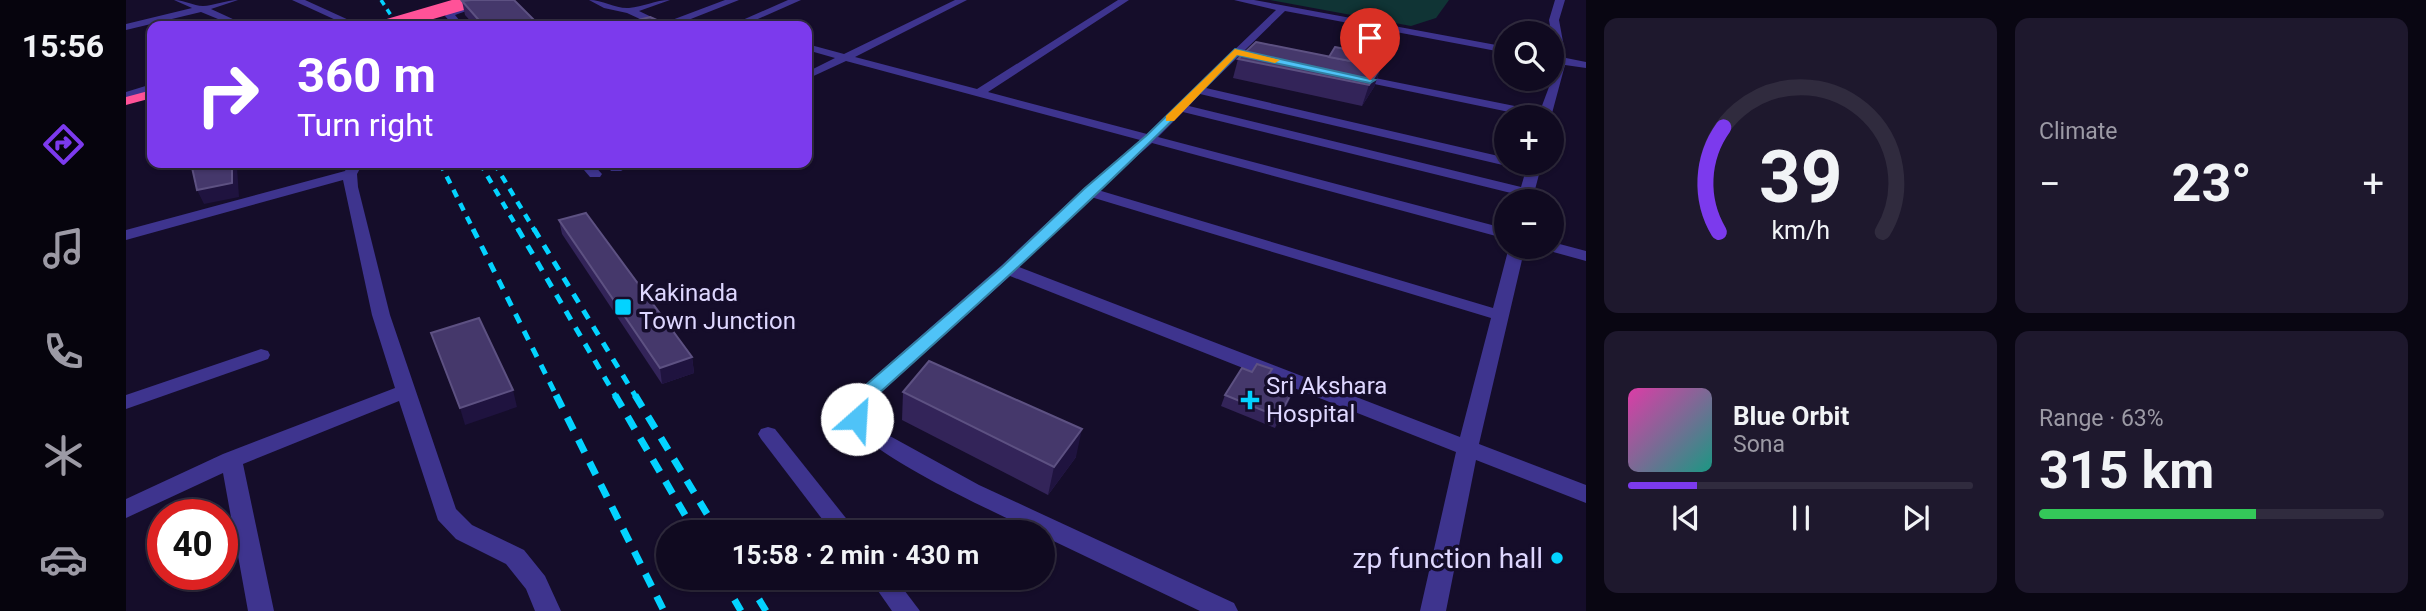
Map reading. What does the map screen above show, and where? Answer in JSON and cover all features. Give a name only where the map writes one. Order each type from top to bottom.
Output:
[{"type":"highway","points":[[403,21],[475,0]]},
{"type":"highway","points":[[126,101],[147,95]]},
{"type":"street","points":[[179,0],[231,21]]},
{"type":"street","points":[[129,24],[233,0]]},
{"type":"street","points":[[297,0],[345,21]]},
{"type":"street","points":[[454,21],[450,16],[451,13],[492,0]]},
{"type":"street","points":[[594,0],[653,21]]},
{"type":"street","points":[[630,11],[665,0]]},
{"type":"street","points":[[711,0],[729,2]]},
{"type":"street","points":[[746,21],[796,0]]},
{"type":"street","points":[[812,74],[962,0]]},
{"type":"street","points":[[978,93],[1124,0]]},
{"type":"street","points":[[1239,0],[1494,48]]},
{"type":"street","points":[[1554,21],[1560,0]]},
{"type":"street","points":[[678,21],[729,2]]},
{"type":"street","points":[[1225,611],[971,491],[872,435],[857,419],[858,402],[1008,269],[1088,192],[1242,53],[1283,8]]},
{"type":"street","points":[[129,24],[147,30]]},
{"type":"street","points":[[812,48],[1494,230]]},
{"type":"street","points":[[1564,61],[1586,65]]},
{"type":"street","points":[[1343,74],[1494,106]]},
{"type":"street","points":[[126,96],[147,90]]},
{"type":"street","points":[[1200,90],[1494,159]]},
{"type":"street","points":[[126,108],[147,102]]},
{"type":"street","points":[[1182,108],[1495,189]]},
{"type":"street","points":[[126,235],[321,180],[353,168],[351,187],[381,315],[446,514],[464,532],[515,557],[536,583],[548,611]]},
{"type":"street","points":[[590,168],[595,174]]},
{"type":"street","points":[[1088,192],[1499,315]]},
{"type":"street","points":[[1564,250],[1586,256]]},
{"type":"street","points":[[1433,611],[1467,450],[1514,259]]},
{"type":"street","points":[[1008,269],[1467,450],[1586,494]]},
{"type":"street","points":[[126,402],[261,355]]},
{"type":"street","points":[[126,509],[231,460],[406,391]]},
{"type":"street","points":[[768,434],[836,520]]},
{"type":"street","points":[[231,460],[261,611]]},
{"type":"street","points":[[890,590],[907,611]]},
{"type":"green space","points":[[1270,0],[1449,0],[1436,18],[1411,26]]},
{"type":"building","points":[[514,0],[535,21],[480,21],[462,1]]},
{"type":"building","points":[[650,17],[659,21],[634,21]]},
{"type":"building","points":[[1256,42],[1381,67],[1369,85],[1238,59]]},
{"type":"building","points":[[1335,47],[1376,55],[1371,65],[1329,57]]},
{"type":"building","points":[[192,168],[232,168],[232,183],[197,190]]},
{"type":"building","points":[[586,213],[692,357],[660,368],[559,220]]},
{"type":"building","points":[[479,318],[513,390],[460,408],[431,333]]},
{"type":"building","points":[[929,361],[1082,429],[1054,467],[903,392]]},
{"type":"building","points":[[1257,364],[1272,369],[1267,377],[1294,388],[1279,417],[1225,395],[1242,368],[1252,372]]},
{"type":"railway","points":[[381,0],[395,21]]},
{"type":"railway","points":[[442,168],[664,611]]},
{"type":"railway","points":[[483,168],[519,231]]},
{"type":"railway","points":[[497,168],[535,231]]},
{"type":"railway","points":[[518,229],[616,397]]},
{"type":"railway","points":[[534,229],[636,397]]},
{"type":"railway","points":[[615,395],[688,520]]},
{"type":"railway","points":[[635,395],[711,520]]},
{"type":"railway","points":[[729,590],[741,611]]},
{"type":"railway","points":[[753,590],[766,611]]},
{"type":"slow traffic","points":[[1170,119],[1235,52],[1275,60]]},
{"type":"place","name":"Kakinada Town Junction","points":[[623,307]]},
{"type":"place","name":"Sri Akshara Hospital","points":[[1250,400]]},
{"type":"place","name":"zp function hall","points":[[1557,558]]},
{"type":"route","points":[[857,419],[858,402],[1151,137],[1235,52],[1370,80]]}]
